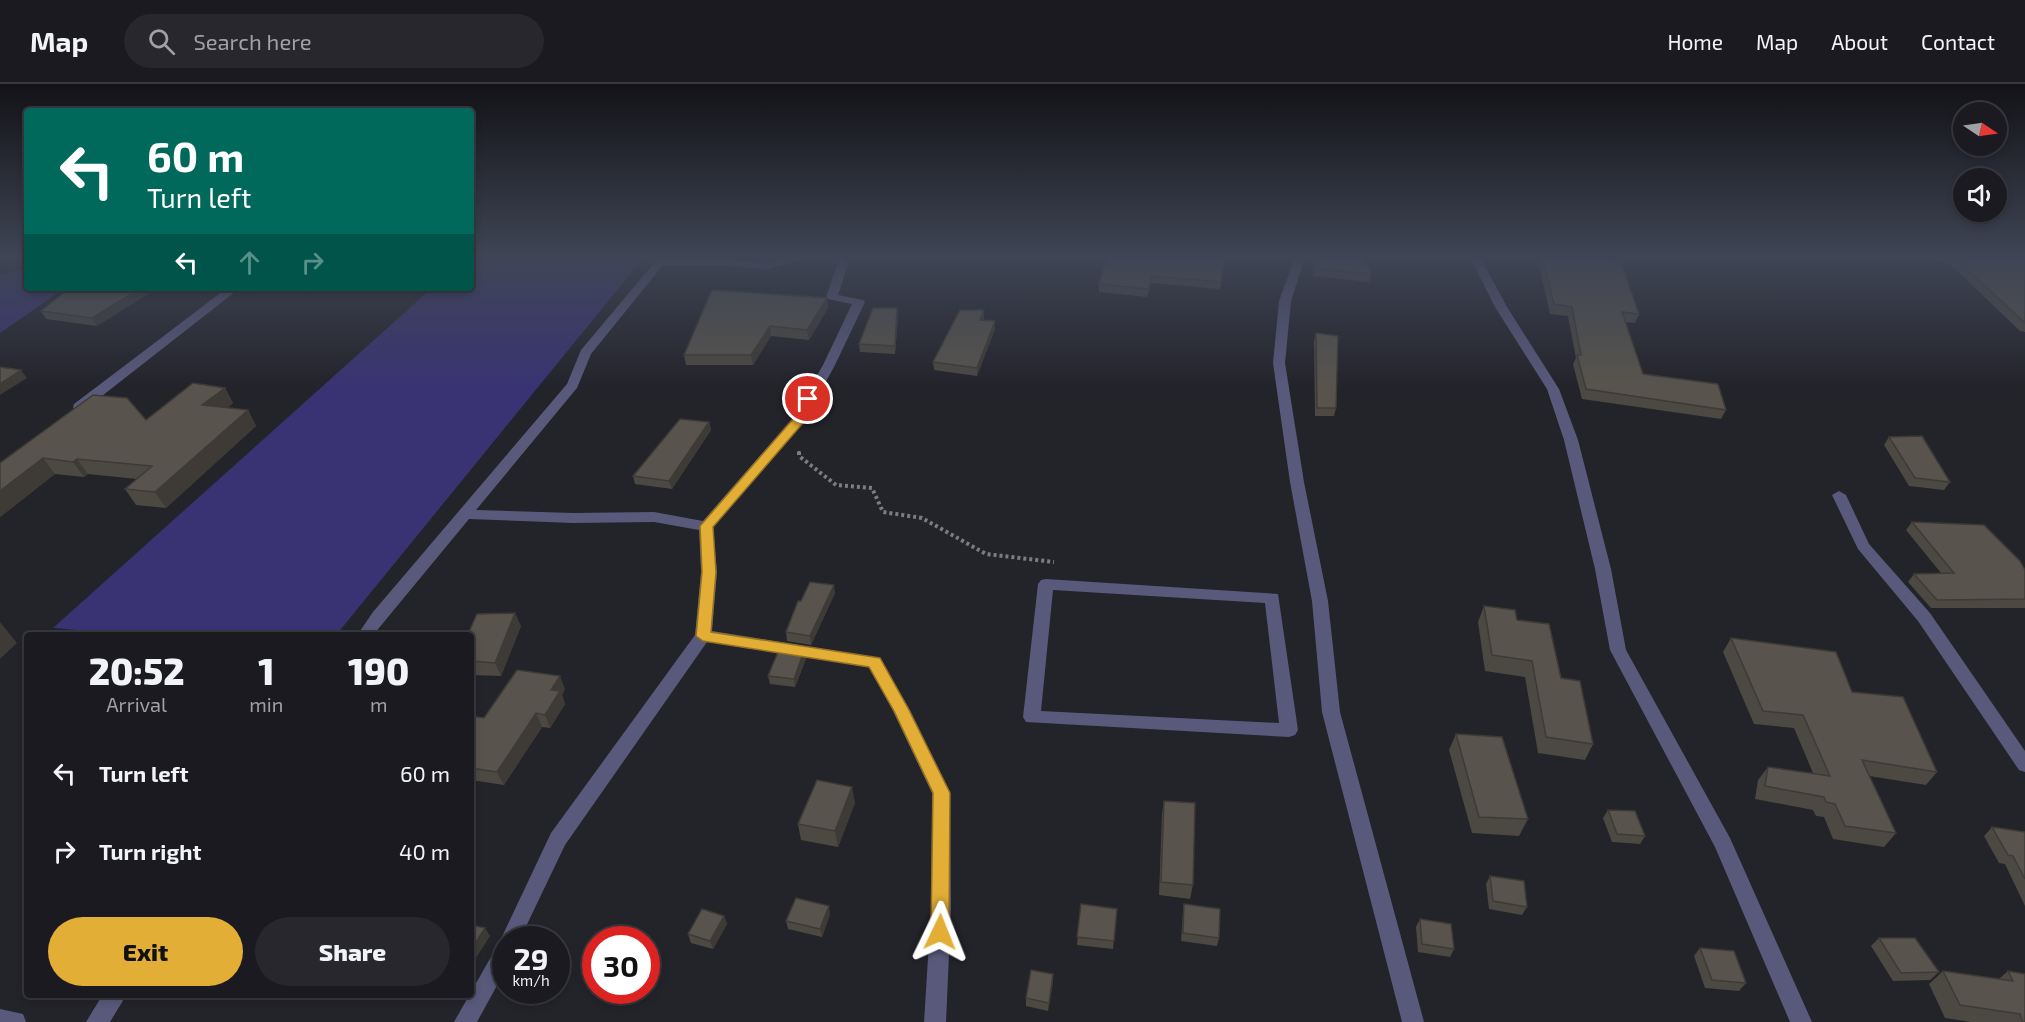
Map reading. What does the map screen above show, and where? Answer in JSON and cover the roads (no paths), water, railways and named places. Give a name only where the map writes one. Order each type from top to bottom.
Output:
[{"type":"street","points":[[66,418],[217,301]]},
{"type":"street","points":[[367,632],[573,385],[585,353],[628,301]]},
{"type":"street","points":[[516,926],[558,839],[703,636],[709,572],[706,526],[798,420],[808,399],[830,365],[859,302],[852,301]]},
{"type":"street","points":[[1284,301],[1279,363],[1320,601],[1331,712],[1413,1022]]},
{"type":"street","points":[[1499,301],[1553,389],[1571,440],[1603,569],[1618,650],[1723,844],[1801,1022]]},
{"type":"street","points":[[1839,495],[1863,546],[1924,617],[2025,765]]},
{"type":"street","points":[[467,514],[573,518],[654,517],[706,526]]},
{"type":"street","points":[[1046,584],[1272,598],[1289,730],[1032,717],[1046,584]]},
{"type":"street","points":[[703,636],[874,662],[901,710],[941,793],[941,910],[935,1022]]},
{"type":"street","points":[[465,1022],[492,973]]},
{"type":"street","points":[[97,1022],[113,998]]},
{"type":"street","points":[[0,1020],[15,1022]]}]
